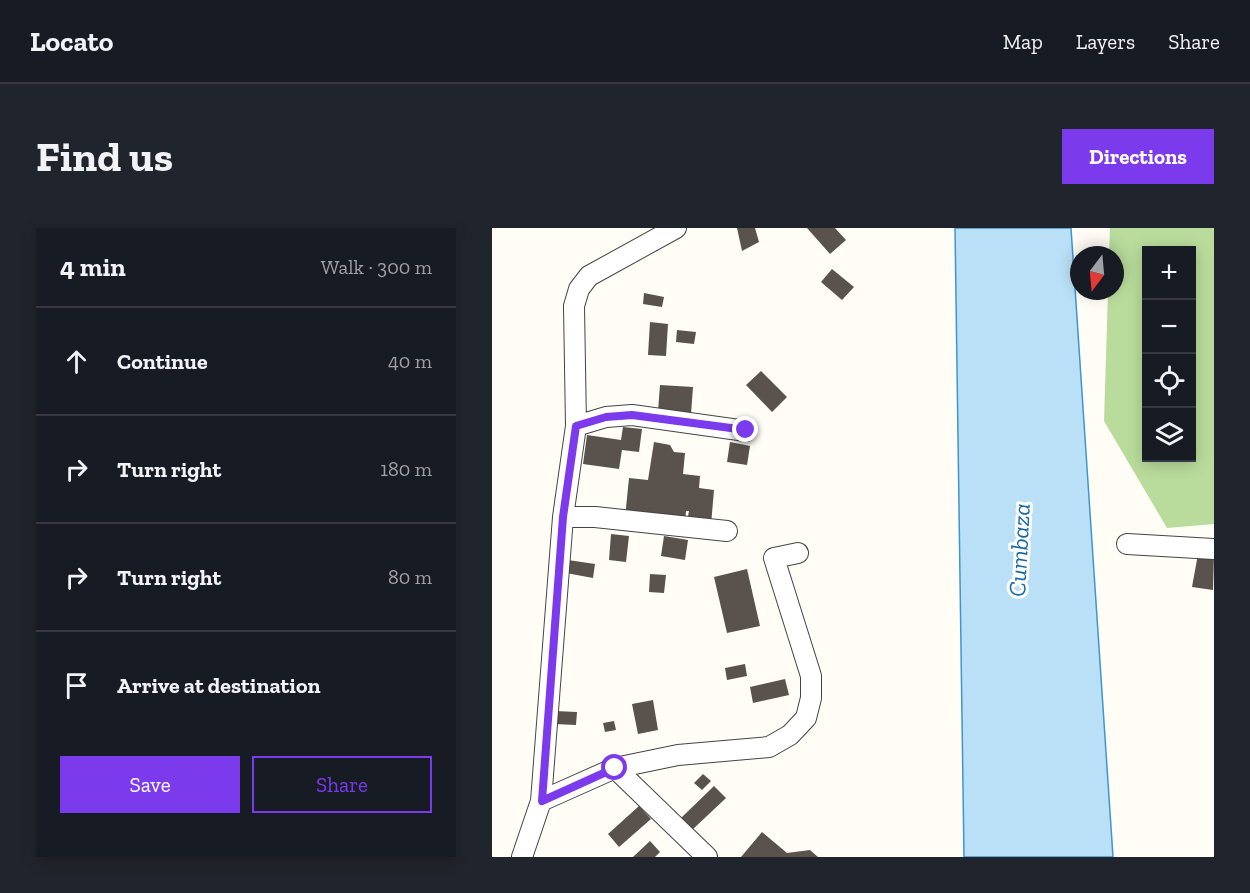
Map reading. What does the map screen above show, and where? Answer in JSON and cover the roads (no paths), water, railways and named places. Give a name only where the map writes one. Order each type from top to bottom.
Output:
[{"type":"street","points":[[522,857],[542,801],[563,517],[576,426],[574,306],[579,290],[590,276],[676,228]]},
{"type":"street","points":[[576,426],[606,417],[632,415],[746,430]]},
{"type":"street","points":[[563,517],[595,517],[727,531]]},
{"type":"street","points":[[1127,544],[1214,549]]},
{"type":"street","points":[[542,801],[615,768],[678,755],[769,747],[790,735],[806,718],[811,698],[811,676],[774,558],[798,553]]},
{"type":"street","points":[[615,768],[707,857]]},
{"type":"water","name":"Cumbaza","points":[[955,228],[1071,228],[1070,300],[1076,300],[1113,857],[964,857]]}]
